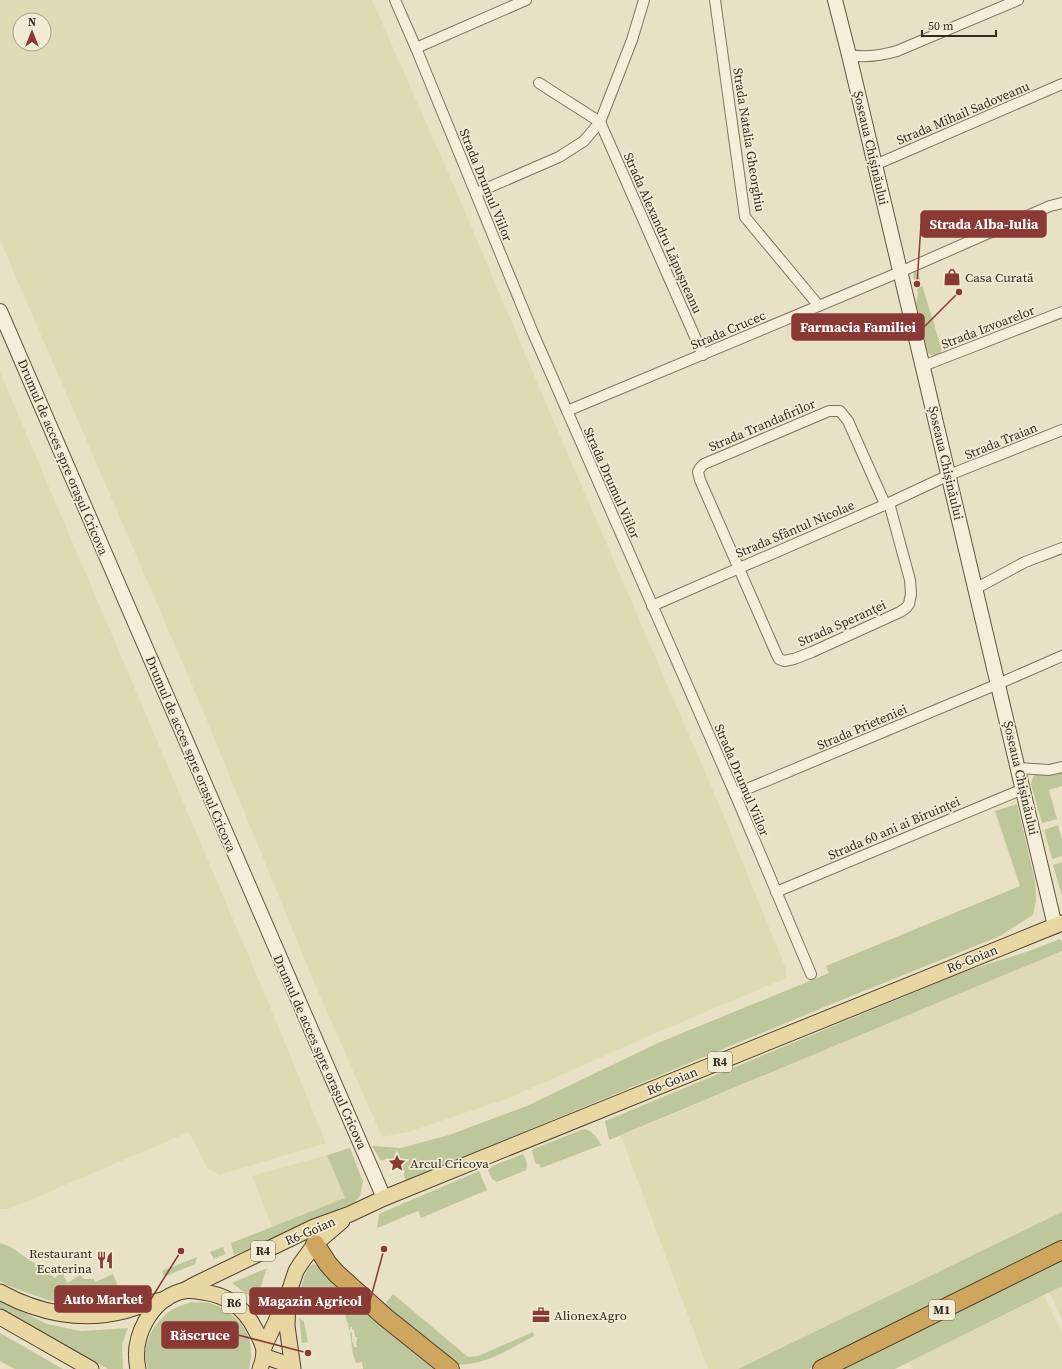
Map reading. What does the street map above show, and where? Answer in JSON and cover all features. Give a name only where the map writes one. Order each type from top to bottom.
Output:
[{"type":"highway","points":[[315,1244],[328,1264],[337,1274],[385,1317],[450,1369]]},
{"type":"highway","name":"M1","points":[[822,1369],[1062,1250]]},
{"type":"main road","name":"R6-Goian","points":[[183,1291],[314,1227],[350,1214],[384,1198],[1059,924]]},
{"type":"main road","name":"R6-Goian","points":[[266,1359],[296,1271],[315,1244],[350,1214]]},
{"type":"main road","name":"R6","points":[[138,1369],[137,1355],[139,1335],[148,1317],[167,1299],[183,1291],[216,1294],[237,1304],[251,1320],[266,1359]]},
{"type":"main road","name":"R6","points":[[0,1292],[16,1300],[43,1310],[76,1316],[123,1311],[167,1299]]},
{"type":"main road","points":[[288,1295],[287,1326],[292,1369]]},
{"type":"main road","points":[[0,1317],[91,1369]]},
{"type":"main road","points":[[266,1359],[281,1362],[292,1369]]},
{"type":"street","name":"Strada Drumul Viilor","points":[[395,0],[533,333],[735,794],[811,974]]},
{"type":"street","points":[[416,48],[526,0]]},
{"type":"street","points":[[476,193],[559,157],[584,140],[600,122],[632,40],[644,0]]},
{"type":"street","name":"Strada Natalia Gheorghiu","points":[[715,0],[745,217],[819,306]]},
{"type":"street","name":"Șoseaua Chișinăului","points":[[835,0],[1023,789],[1059,924]]},
{"type":"street","points":[[849,55],[862,57],[897,52],[1018,0]]},
{"type":"street","points":[[539,83],[600,122]]},
{"type":"street","name":"Strada Mihail Sadoveanu","points":[[875,165],[1062,84]]},
{"type":"street","name":"Strada Alexandru Lăpușneanu","points":[[600,122],[703,354]]},
{"type":"street","name":"Strada Crucec","points":[[567,411],[900,272],[1050,206],[1062,203]]},
{"type":"street","name":"Drumul de acces spre orașul Cricova","points":[[0,310],[384,1198]]},
{"type":"street","name":"Strada Izvoarelor","points":[[923,366],[1062,312]]},
{"type":"street","name":"Strada Trandafirilor","points":[[739,567],[703,487],[698,472],[704,464],[729,453],[829,411],[840,410],[848,420],[887,504]]},
{"type":"street","name":"Strada Traian","points":[[949,475],[1062,430]]},
{"type":"street","name":"Strada Sfântul Nicolae","points":[[652,606],[887,504],[949,475]]},
{"type":"street","name":"Strada Speranţei","points":[[739,567],[779,659],[784,661],[794,659],[812,652],[900,612],[909,604],[912,594],[910,580],[887,504]]},
{"type":"street","points":[[975,588],[1025,562],[1062,548]]},
{"type":"street","name":"Strada Prieteniei","points":[[735,794],[1062,656]]},
{"type":"street","points":[[1018,768],[1049,770],[1062,768]]},
{"type":"street","name":"Strada 60 ani ai Biruinței","points":[[776,892],[1023,789]]},
{"type":"shaded area","points":[[0,0],[372,0],[458,195],[720,807],[786,969],[786,978],[658,1032],[509,1098],[408,1132],[382,1137],[314,982],[196,694],[0,240]]},
{"type":"shaded area","points":[[0,372],[264,992],[326,1143],[219,1175],[208,1169],[189,1132],[9,1209],[0,1209]]},
{"type":"shaded area","points":[[1062,951],[1062,1212],[738,1369],[708,1369],[621,1136]]},
{"type":"shaded area","points":[[327,1155],[345,1198],[272,1227],[252,1176]]},
{"type":"shaded area","points":[[1062,1286],[1062,1319],[1049,1292]]},
{"type":"shaded area","points":[[1044,1295],[1062,1333],[1062,1369],[913,1369],[909,1362]]},
{"type":"green space","points":[[917,269],[941,347],[941,355],[935,357],[928,353],[916,303],[918,293],[913,277]]},
{"type":"green space","points":[[1062,771],[1062,786],[1049,790],[1057,819],[1042,823],[1031,784],[1032,780],[1034,775]]},
{"type":"green space","points":[[1017,804],[1035,881],[1036,901],[1033,915],[1000,936],[817,1010],[406,1181],[401,1167],[392,1167],[388,1158],[381,1161],[372,1146],[401,1148],[449,1135],[527,1106],[658,1043],[829,973],[826,966],[1020,886],[995,811]]},
{"type":"green space","points":[[1058,825],[1062,840],[1062,856],[1052,859],[1044,830]]},
{"type":"green space","points":[[1062,862],[1062,896],[1053,865]]},
{"type":"green space","points":[[1060,939],[1062,941],[1062,951],[609,1140],[605,1121],[966,971],[1029,951]]},
{"type":"green space","points":[[584,1129],[590,1131],[601,1145],[541,1168],[539,1164],[536,1164],[532,1152],[533,1149]]},
{"type":"green space","points":[[350,1148],[363,1182],[360,1196],[354,1203],[234,1255],[231,1243],[345,1198],[327,1155]]},
{"type":"green space","points":[[523,1154],[527,1166],[526,1170],[497,1182],[492,1179],[487,1168]]},
{"type":"green space","points":[[479,1171],[487,1190],[421,1218],[418,1211],[377,1228],[379,1214]]},
{"type":"green space","points":[[1062,1212],[1062,1245],[809,1369],[738,1369]]},
{"type":"green space","points":[[0,1243],[11,1247],[55,1278],[62,1271],[67,1283],[80,1275],[84,1279],[94,1279],[95,1282],[113,1274],[121,1293],[120,1302],[79,1304],[47,1300],[7,1285],[0,1281]]},
{"type":"green space","points":[[223,1247],[225,1254],[214,1259],[210,1252]]},
{"type":"green space","points":[[1062,1255],[1062,1286],[895,1369],[832,1369]]},
{"type":"green space","points":[[197,1257],[195,1264],[164,1277],[162,1271]]},
{"type":"green space","points":[[313,1264],[320,1267],[441,1369],[363,1369],[362,1362],[356,1363],[353,1354],[350,1333],[352,1332],[352,1342],[354,1347],[357,1347],[357,1337],[355,1337],[352,1327],[350,1327],[349,1330],[345,1315],[329,1307],[327,1299],[307,1295],[305,1301],[300,1298],[305,1274]]},
{"type":"green space","points":[[267,1268],[256,1301],[232,1283]]},
{"type":"green space","points":[[393,1294],[468,1357],[478,1356],[533,1332],[534,1336],[486,1360],[476,1363],[455,1364],[382,1308]]},
{"type":"green space","points":[[0,1301],[47,1324],[81,1331],[128,1328],[122,1344],[123,1369],[108,1369],[0,1309]]},
{"type":"green space","points":[[191,1302],[210,1303],[218,1306],[226,1310],[239,1322],[248,1336],[250,1344],[251,1355],[249,1369],[148,1369],[145,1352],[154,1327],[173,1309]]},
{"type":"green space","points":[[299,1317],[304,1322],[308,1342],[302,1343]]},
{"type":"green space","points":[[0,1333],[63,1369],[15,1369],[0,1361]]},
{"type":"place","name":"Casa Curată","points":[[952,277]]},
{"type":"place","name":"Strada Alba-Iulia","points":[[917,284]]},
{"type":"place","name":"Farmacia Familiei","points":[[959,292]]},
{"type":"place","name":"Arcul Cricova","points":[[397,1163]]},
{"type":"place","name":"Magazin Agricol","points":[[384,1249]]},
{"type":"place","name":"Auto Market","points":[[181,1251]]},
{"type":"place","name":"Restaurant Ecaterina","points":[[105,1260]]},
{"type":"place","name":"AlionexAgro","points":[[541,1315]]},
{"type":"place","name":"Răscruce","points":[[308,1353]]}]
